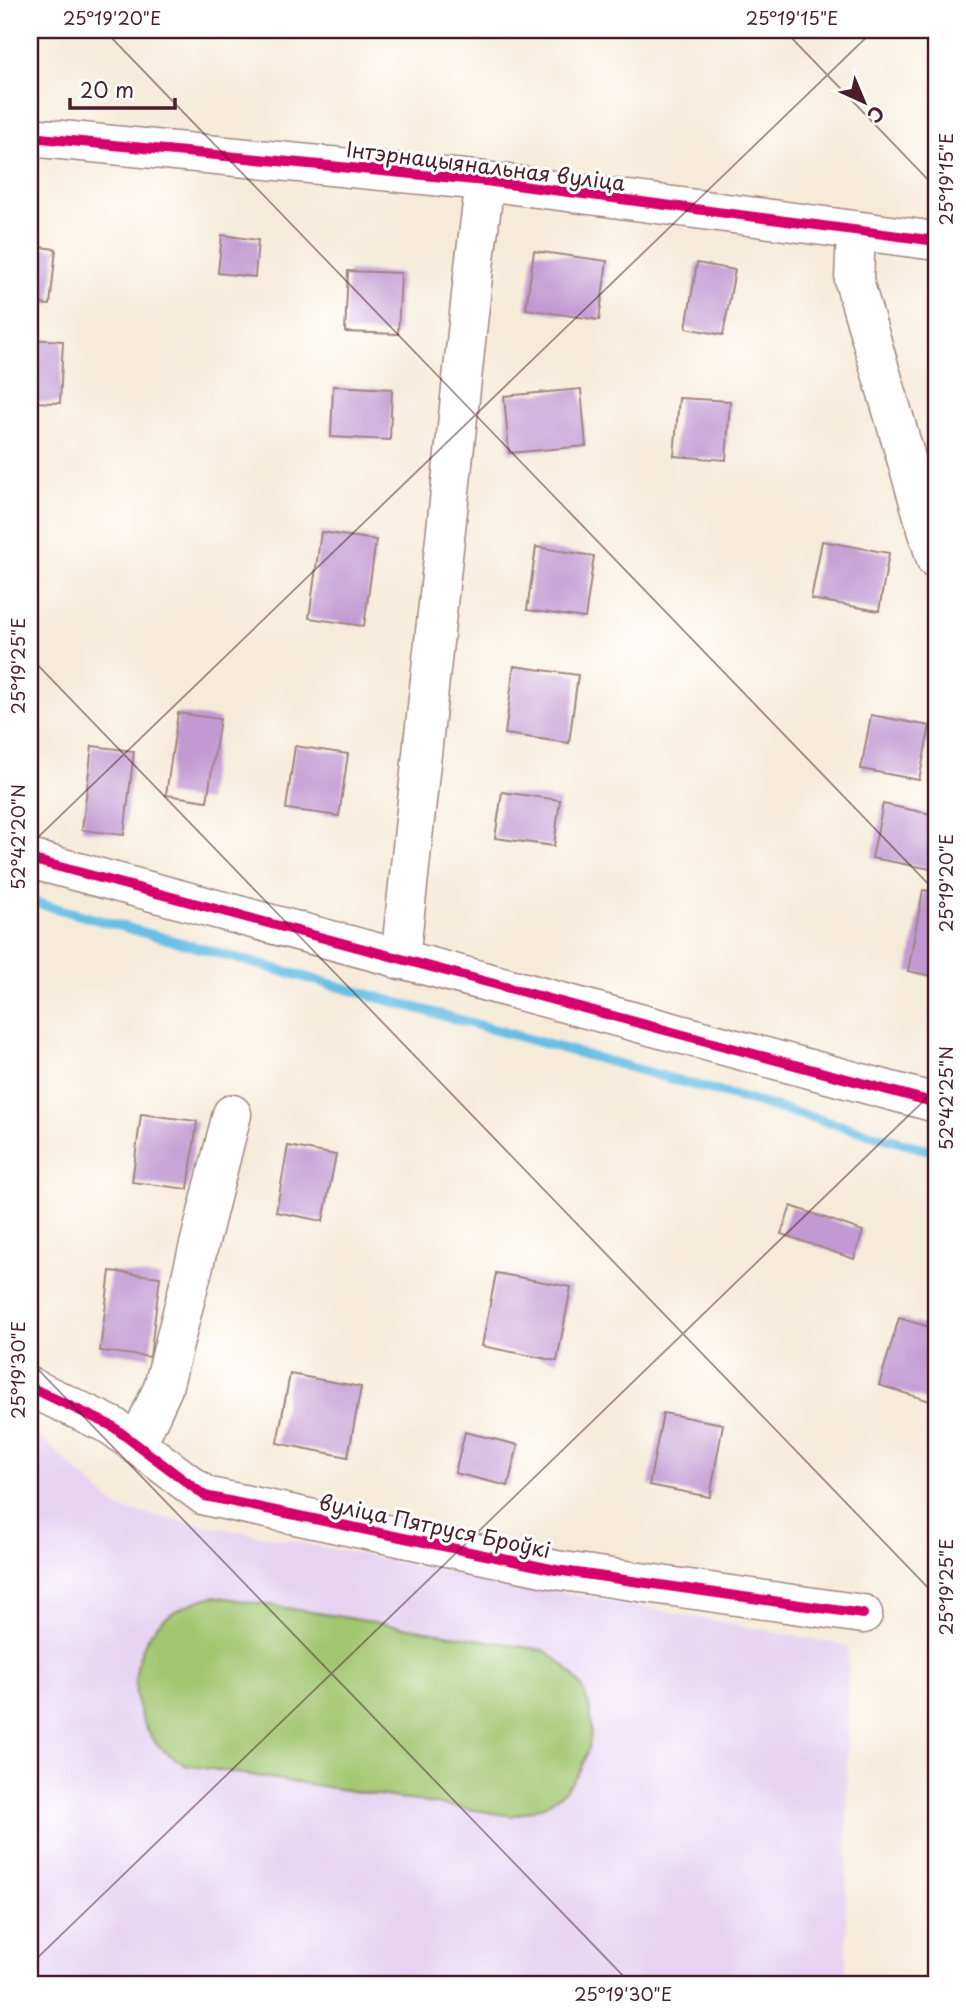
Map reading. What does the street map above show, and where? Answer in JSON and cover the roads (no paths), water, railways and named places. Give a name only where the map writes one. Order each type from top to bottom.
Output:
[{"type":"street","name":"Інтэрнацыянальная вуліца","points":[[30,137],[485,181],[936,241]]},
{"type":"street","points":[[400,960],[485,181]]},
{"type":"street","points":[[856,232],[854,281],[859,302],[936,561]]},
{"type":"street","points":[[30,859],[936,1103]]},
{"type":"street","points":[[137,1444],[163,1388],[232,1114]]},
{"type":"street","name":"вуліца Пятруся Броўкі","points":[[30,1387],[112,1426],[205,1496],[556,1570],[863,1614]]},
{"type":"waterway","points":[[30,901],[936,1152]]}]
